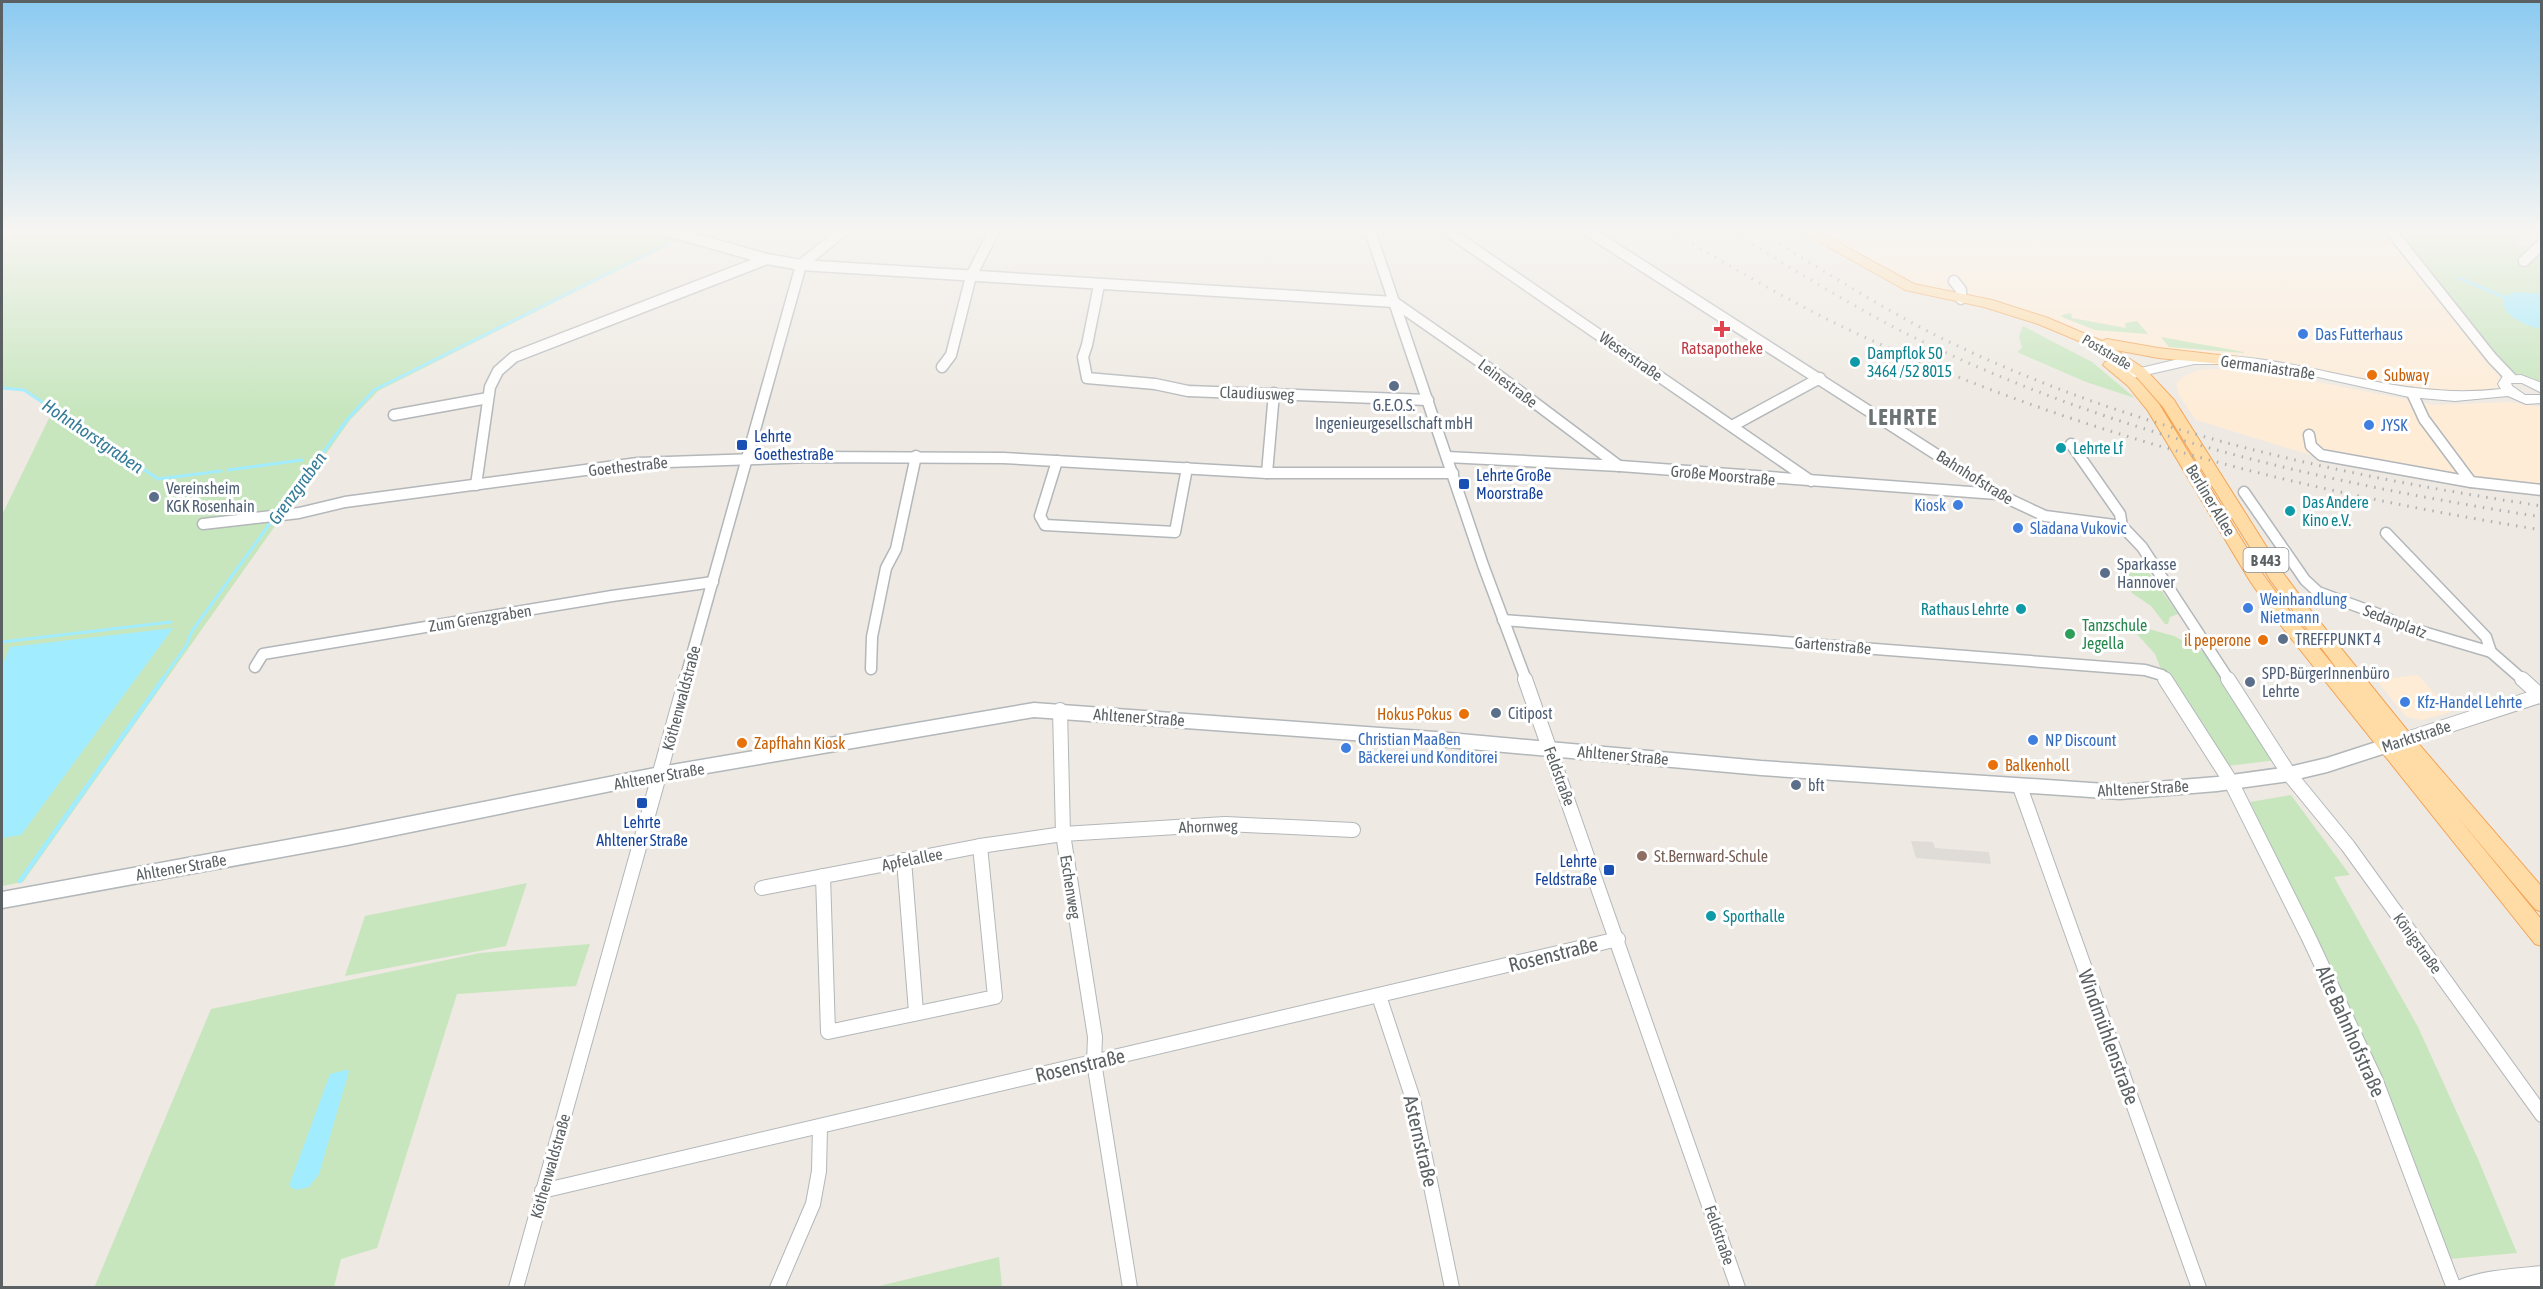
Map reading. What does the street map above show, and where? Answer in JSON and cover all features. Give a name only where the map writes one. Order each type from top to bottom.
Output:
[{"type":"main road","name":"Poststraße","points":[[1928,291],[1995,305],[2077,334],[2132,374]]},
{"type":"main road","name":"Berliner Allee","points":[[1961,299],[2024,321],[2132,374],[2256,578],[2286,620],[2541,903]]},
{"type":"main road","points":[[2077,334],[2142,351],[2232,360]]},
{"type":"main road","name":"Ahltener Straße","points":[[2,900],[347,837],[660,774],[1017,712],[1060,710],[1750,767],[2120,792],[2231,782],[2289,774]]},
{"type":"main road","name":"Berliner Allee","points":[[2395,743],[2541,937]]},
{"type":"main road","name":"Marktstraße","points":[[2289,774],[2327,765],[2395,743]]},
{"type":"street","points":[[476,485],[490,387],[498,371],[514,357],[684,291]]},
{"type":"street","name":"Köthenwaldstraße","points":[[516,1287],[793,291]]},
{"type":"street","points":[[942,367],[951,355],[967,291]]},
{"type":"street","name":"Claudiusweg","points":[[1098,291],[1087,345],[1083,350],[1082,360],[1087,378],[1155,384],[1188,391],[1428,400]]},
{"type":"street","points":[[1206,291],[1394,302]]},
{"type":"street","name":"Feldstraße","points":[[1390,291],[1503,620],[1618,939],[1738,1287]]},
{"type":"street","name":"Weserstraße","points":[[1536,291],[1812,482]]},
{"type":"street","name":"Bahnhofstraße","points":[[1683,291],[1998,494],[2045,516],[2122,526]]},
{"type":"street","points":[[1961,291],[1961,299]]},
{"type":"street","points":[[2439,291],[2492,358],[2511,378],[2529,381],[2541,389]]},
{"type":"street","name":"Leinestraße","points":[[1394,302],[1483,364],[1620,466]]},
{"type":"street","name":"Germaniastraße","points":[[2132,374],[2181,362],[2232,360],[2266,364],[2412,393],[2453,397],[2510,392],[2526,400],[2541,399]]},
{"type":"street","points":[[1732,426],[1820,378]]},
{"type":"street","points":[[2510,392],[2504,384],[2507,379],[2511,378]]},
{"type":"street","points":[[1268,473],[1274,393]]},
{"type":"street","points":[[2412,393],[2424,419],[2471,482]]},
{"type":"street","points":[[394,415],[488,398]]},
{"type":"street","points":[[2309,435],[2311,446],[2321,455],[2471,482],[2541,490]]},
{"type":"street","points":[[2071,444],[2120,514],[2122,526],[2142,548],[2196,628],[2289,774]]},
{"type":"street","points":[[871,669],[872,637],[886,568],[896,549],[916,456]]},
{"type":"street","name":"Goethestraße","points":[[203,524],[279,515],[345,502],[638,463],[916,456],[1057,461],[1268,473],[1453,473]]},
{"type":"street","name":"Große Moorstraße","points":[[1448,457],[1620,466],[1998,494]]},
{"type":"street","points":[[1057,461],[1040,516],[1045,525],[1175,532],[1186,468]]},
{"type":"street","name":"Sedanplatz","points":[[2244,492],[2305,580],[2318,592],[2378,614],[2415,631],[2491,652],[2541,696]]},
{"type":"street","name":"Sedanplatz","points":[[2386,532],[2486,637],[2491,652]]},
{"type":"street","name":"Zum Grenzgraben","points":[[255,667],[262,654],[612,596],[713,582]]},
{"type":"street","name":"Gartenstraße","points":[[1503,620],[2145,670],[2162,675]]},
{"type":"street","name":"Alte Bahnhofstraße","points":[[2162,675],[2231,782],[2308,936],[2376,1081],[2454,1287]]},
{"type":"street","name":"Marktstraße","points":[[2395,743],[2541,696]]},
{"type":"street","name":"Eschenweg","points":[[1060,710],[1063,834],[1095,1037],[1094,1062],[1130,1287]]},
{"type":"street","name":"Königstraße","points":[[2289,774],[2348,846],[2541,1115]]},
{"type":"street","name":"Windmühlenstraße","points":[[2020,787],[2199,1287]]},
{"type":"street","name":"Ahornweg","points":[[1063,834],[1225,824],[1353,830]]},
{"type":"street","name":"Apfelallee","points":[[762,888],[980,846],[1063,834]]},
{"type":"street","points":[[823,876],[828,1032],[995,997],[980,846]]},
{"type":"street","points":[[904,861],[916,1012]]},
{"type":"street","name":"Rosenstraße","points":[[543,1191],[1618,939]]},
{"type":"street","name":"Asternstraße","points":[[1379,996],[1413,1099],[1452,1287]]},
{"type":"street","points":[[777,1287],[782,1270],[810,1215],[821,1160],[820,1126]]},
{"type":"street","points":[[2464,1287],[2541,1276]]},
{"type":"shaded area","points":[[1938,291],[2439,291],[2500,374],[2498,383],[2500,389],[2455,394],[2407,389],[2264,359],[2155,355]]},
{"type":"shaded area","points":[[2227,368],[2262,371],[2435,405],[2510,402],[2541,407],[2541,496],[2478,488],[2320,458],[2196,420],[2179,396],[2176,383],[2184,376],[2199,370]]},
{"type":"shaded area","points":[[2418,675],[2451,712],[2422,720],[2406,717],[2376,680]]},
{"type":"shaded area","points":[[1911,841],[1933,842],[1935,848],[1989,852],[1991,864],[1916,858]]},
{"type":"green space","points":[[2,291],[577,291],[378,391],[350,420],[23,882],[2,886],[2,515],[51,414],[30,392],[2,387]]},
{"type":"green space","points":[[2444,291],[2541,291],[2541,384],[2533,378],[2510,373]]},
{"type":"green space","points":[[2071,313],[2072,318],[2126,328],[2125,323],[2137,321],[2148,334],[2095,330],[2062,317],[2062,315]]},
{"type":"green space","points":[[2023,326],[2092,362],[2135,398],[2086,382],[2017,352],[2022,348],[2019,336]]},
{"type":"green space","points":[[2161,337],[2244,352],[2244,353],[2169,347]]},
{"type":"green space","points":[[2116,571],[2149,573],[2178,614],[2170,617],[2168,624],[2165,624],[2151,606],[2132,593]]},
{"type":"green space","points":[[2127,623],[2174,636],[2204,652],[2276,760],[2228,766],[2162,672],[2155,654]]},
{"type":"green space","points":[[2291,795],[2350,875],[2334,877],[2418,1027],[2478,1159],[2517,1253],[2449,1259],[2379,1075],[2250,802]]},
{"type":"green space","points":[[527,883],[506,946],[345,976],[365,916]]},
{"type":"green space","points":[[590,944],[576,986],[457,994],[377,1248],[341,1259],[334,1287],[94,1288],[211,1009],[480,953]]},
{"type":"green space","points":[[999,1257],[1002,1287],[875,1287]]},
{"type":"water","points":[[2515,292],[2541,294],[2541,329],[2515,319],[2505,309],[2504,297]]},
{"type":"water","points":[[173,628],[21,835],[2,838],[2,666],[10,647]]},
{"type":"water","points":[[349,1071],[319,1174],[309,1187],[296,1190],[289,1186],[330,1074]]},
{"type":"waterway","name":"Grenzgraben","points":[[279,512],[347,420],[374,390],[572,291]]},
{"type":"waterway","points":[[2490,291],[2504,297]]},
{"type":"waterway","name":"Hohnhorstgraben","points":[[2,388],[24,390],[158,479],[221,471]]},
{"type":"waterway","name":"Hohnhorstgraben","points":[[228,470],[302,460]]},
{"type":"waterway","name":"Grenzgraben","points":[[162,680],[186,646],[192,631],[274,518]]},
{"type":"waterway","points":[[2,642],[171,622]]},
{"type":"waterway","name":"Grenzgraben","points":[[20,881],[163,679]]},
{"type":"railway","points":[[1776,291],[1845,328],[1952,374],[2116,433],[2200,458],[2285,479],[2370,498],[2542,530]]},
{"type":"railway","points":[[1829,291],[1940,350],[2012,381],[2160,434],[2311,474],[2387,490],[2542,517]]},
{"type":"railway","points":[[1857,291],[1962,348],[2102,405],[2174,428],[2320,466],[2393,481],[2542,506]]},
{"type":"place","name":"Ratsapotheke","points":[[1722,329]]},
{"type":"place","name":"Das Futterhaus","points":[[2303,334]]},
{"type":"place","name":"Dampflok 50 3464 /52 8015","points":[[1855,362]]},
{"type":"place","name":"Subway","points":[[2372,375]]},
{"type":"place","name":"G.E.O.S. Ingenieurgesellschaft mbH","points":[[1394,386]]},
{"type":"place","name":"JYSK","points":[[2369,425]]},
{"type":"place","name":"Lehrte Goethestraße","points":[[742,445]]},
{"type":"place","name":"Lehrte Lf","points":[[2061,448]]},
{"type":"place","name":"Lehrte Große Moorstraße","points":[[1464,484]]},
{"type":"place","name":"Vereinsheim KGK Rosenhain","points":[[154,497]]},
{"type":"place","name":"Kiosk","points":[[1958,505]]},
{"type":"place","name":"Das Andere Kino e.V.","points":[[2290,511]]},
{"type":"place","name":"Sladana Vukovic","points":[[2018,528]]},
{"type":"place","name":"Sparkasse Hannover","points":[[2105,573]]},
{"type":"place","name":"Weinhandlung Nietmann","points":[[2248,608]]},
{"type":"place","name":"Rathaus Lehrte","points":[[2021,609]]},
{"type":"place","name":"Tanzschule Jegella","points":[[2070,634]]},
{"type":"place","name":"TREFFPUNKT 4","points":[[2283,639]]},
{"type":"place","name":"il peperone","points":[[2263,640]]},
{"type":"place","name":"SPD-BürgerInnenbüro Lehrte","points":[[2250,682]]},
{"type":"place","name":"Kfz-Handel Lehrte","points":[[2405,702]]},
{"type":"place","name":"Citipost","points":[[1496,713]]},
{"type":"place","name":"Hokus Pokus","points":[[1464,714]]},
{"type":"place","name":"NP Discount","points":[[2033,740]]},
{"type":"place","name":"Zapfhahn Kiosk","points":[[742,743]]},
{"type":"place","name":"Christian Maaßen Bäckerei und Konditorei","points":[[1346,748]]},
{"type":"place","name":"Balkenholl","points":[[1993,765]]},
{"type":"place","name":"bft","points":[[1796,785]]},
{"type":"place","name":"Lehrte Ahltener Straße","points":[[642,803]]},
{"type":"place","name":"St.Bernward-Schule","points":[[1642,856]]},
{"type":"place","name":"Lehrte Feldstraße","points":[[1609,870]]},
{"type":"place","name":"Sporthalle","points":[[1711,916]]},
{"type":"district","name":"LEHRTE","points":[[1903,417]]}]
